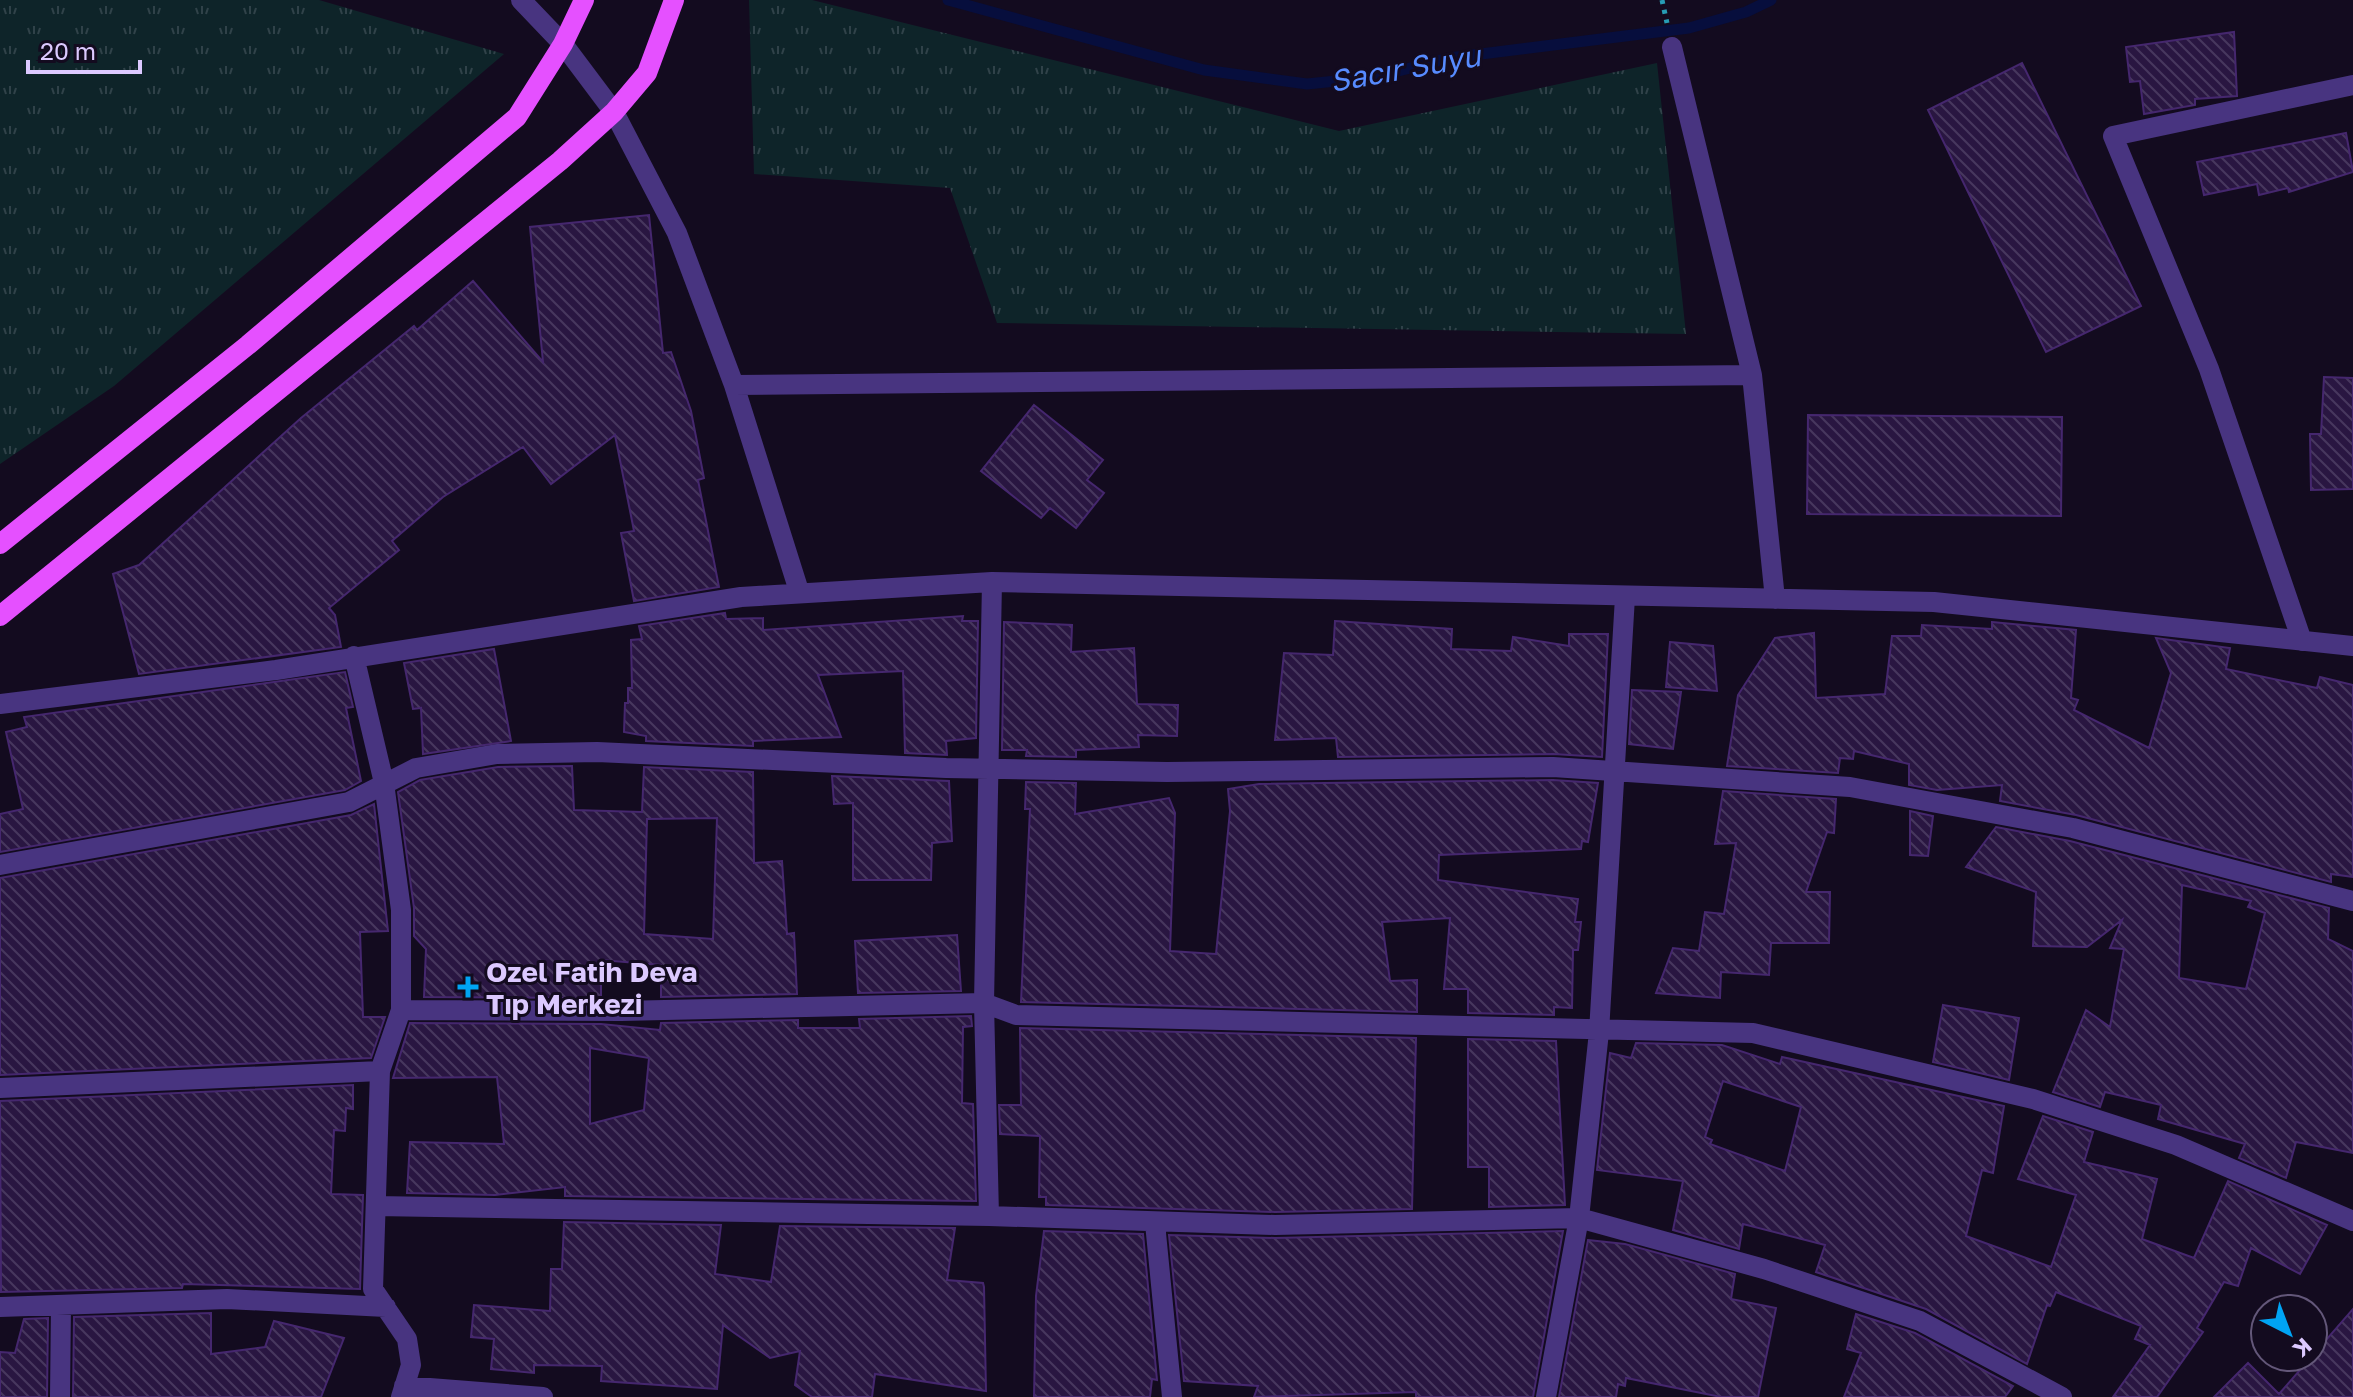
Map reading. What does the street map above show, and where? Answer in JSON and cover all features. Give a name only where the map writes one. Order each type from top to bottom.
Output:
[{"type":"main road","points":[[0,544],[248,345],[517,117],[563,44],[584,0]]},
{"type":"main road","points":[[0,616],[560,161],[614,112],[647,73],[674,0]]},
{"type":"main road","points":[[0,533],[57,499]]},
{"type":"street","points":[[521,0],[563,44],[614,112],[677,233],[734,385],[799,591]]},
{"type":"street","points":[[1672,47],[1752,375],[1775,599]]},
{"type":"street","points":[[2302,641],[2209,369],[2113,136],[2353,85]]},
{"type":"street","points":[[734,385],[1752,375]]},
{"type":"street","points":[[0,704],[276,670],[799,591],[992,582],[1934,602],[2353,646]]},
{"type":"street","points":[[989,1216],[984,1003],[992,582]]},
{"type":"street","points":[[1546,1397],[1579,1218],[1599,1032],[1625,597]]},
{"type":"street","points":[[354,656],[384,783],[401,910],[401,1010],[380,1071],[373,1289],[407,1339],[411,1365],[403,1392],[543,1397]]},
{"type":"street","points":[[0,865],[349,802],[416,768],[497,754],[597,752],[989,769],[1167,772],[1553,767],[1865,790],[2073,828],[2353,901]]},
{"type":"street","points":[[401,1010],[636,1011],[984,1003],[1016,1015],[1599,1032],[1753,1033],[2033,1099],[2176,1145],[2353,1221]]},
{"type":"street","points":[[0,1088],[380,1071]]},
{"type":"street","points":[[376,1206],[989,1216],[1275,1225],[1579,1218],[1764,1269],[1920,1321],[2062,1397]]},
{"type":"street","points":[[1155,1223],[1172,1397]]},
{"type":"street","points":[[0,1307],[227,1299],[386,1307]]},
{"type":"street","points":[[60,1397],[61,1305]]},
{"type":"green space","points":[[0,0],[319,0],[504,54],[114,386],[0,464]]},
{"type":"green space","points":[[749,0],[812,0],[1339,131],[1657,63],[1686,334],[997,323],[950,188],[754,174]]},
{"type":"building","points":[[2234,32],[2237,96],[2195,99],[2195,105],[2144,114],[2140,81],[2130,82],[2126,47]]},
{"type":"building","points":[[2022,63],[2141,306],[2046,352],[1928,110]]},
{"type":"building","points":[[2346,133],[2353,172],[2289,192],[2288,188],[2259,195],[2257,184],[2204,195],[2197,162]]},
{"type":"building","points":[[649,215],[663,353],[671,352],[691,411],[704,478],[698,480],[719,587],[634,601],[621,533],[634,531],[615,435],[551,484],[523,447],[443,497],[392,541],[399,550],[329,608],[335,615],[341,647],[139,674],[113,574],[139,565],[301,418],[414,326],[417,330],[473,281],[543,362],[530,227]]},
{"type":"building","points":[[2324,377],[2353,378],[2353,489],[2311,490],[2310,434],[2321,434]]},
{"type":"building","points":[[1034,405],[1103,460],[1087,480],[1104,493],[1076,528],[1050,508],[1041,518],[981,471]]},
{"type":"building","points":[[1808,415],[2062,417],[2061,516],[1807,514]]},
{"type":"building","points":[[725,613],[726,619],[763,618],[763,630],[963,616],[962,621],[978,621],[976,738],[946,741],[947,755],[905,753],[903,671],[818,675],[841,737],[753,741],[753,746],[646,741],[646,736],[624,732],[625,703],[628,703],[628,688],[632,688],[631,640],[642,639],[639,626]]},
{"type":"building","points":[[1335,621],[1452,629],[1451,649],[1511,651],[1513,637],[1569,646],[1569,634],[1608,634],[1602,757],[1553,754],[1338,757],[1336,738],[1275,740],[1284,653],[1333,655]]},
{"type":"building","points":[[1004,622],[1072,625],[1071,652],[1134,648],[1137,704],[1178,705],[1177,736],[1138,735],[1139,747],[1076,750],[1076,757],[1026,756],[1027,750],[1002,750]]},
{"type":"building","points":[[1992,622],[2076,630],[2071,698],[2078,700],[2074,710],[2149,748],[2171,673],[2156,638],[2230,648],[2226,669],[2317,688],[2320,677],[2353,685],[2353,877],[2331,874],[2331,882],[2076,815],[2000,801],[2002,785],[1937,790],[1909,785],[1909,764],[1854,751],[1853,759],[1840,758],[1838,773],[1727,766],[1738,695],[1775,638],[1814,633],[1816,698],[1885,694],[1892,636],[1921,636],[1922,625],[1992,629]]},
{"type":"building","points":[[1670,642],[1713,646],[1717,691],[1666,687]]},
{"type":"building","points":[[494,649],[511,741],[423,754],[421,708],[413,709],[404,663]]},
{"type":"building","points":[[345,672],[353,707],[346,708],[361,781],[345,790],[0,852],[0,814],[23,809],[6,732],[27,727],[24,717]]},
{"type":"building","points":[[1632,690],[1681,692],[1673,749],[1629,744]]},
{"type":"building","points":[[572,766],[574,810],[642,812],[644,767],[753,772],[754,863],[782,861],[787,934],[794,933],[797,994],[661,997],[661,965],[601,960],[601,998],[424,997],[426,949],[414,936],[414,908],[398,792],[420,780],[498,767]],"holes":[[[717,818],[713,939],[644,934],[647,819]]]},
{"type":"building","points":[[832,776],[949,781],[952,841],[932,843],[931,880],[853,880],[853,803],[834,804]]},
{"type":"building","points":[[1553,780],[1598,783],[1588,842],[1582,841],[1581,849],[1439,855],[1438,880],[1578,899],[1575,922],[1581,922],[1578,950],[1573,950],[1572,1008],[1554,1007],[1554,1015],[1468,1013],[1468,989],[1444,989],[1450,918],[1382,922],[1390,981],[1417,980],[1417,1012],[1021,1002],[1030,809],[1025,809],[1026,782],[1076,783],[1075,814],[1169,798],[1175,813],[1170,951],[1216,954],[1230,811],[1228,789],[1259,784]]},
{"type":"building","points":[[1723,791],[1836,799],[1834,833],[1827,832],[1806,892],[1830,892],[1829,943],[1771,943],[1769,975],[1721,972],[1720,998],[1656,993],[1673,948],[1699,951],[1705,912],[1724,914],[1736,843],[1715,844]]},
{"type":"building","points":[[374,804],[388,931],[360,932],[363,1017],[385,1017],[371,1058],[0,1075],[0,878],[351,815]]},
{"type":"building","points":[[1910,811],[1933,816],[1928,856],[1910,855]]},
{"type":"building","points":[[1996,827],[2070,841],[2329,908],[2328,939],[2353,951],[2353,1153],[2296,1142],[2286,1178],[2239,1158],[2245,1144],[2158,1119],[2161,1105],[2105,1092],[2100,1107],[2053,1092],[2086,1010],[2110,1027],[2124,949],[2110,948],[2122,920],[2087,947],[2033,946],[2036,892],[1966,867]],"holes":[[[2182,885],[2251,901],[2248,907],[2265,913],[2246,989],[2179,978]]]},
{"type":"building","points":[[957,935],[961,991],[858,993],[855,941]]},
{"type":"building","points":[[1943,1005],[2019,1018],[2009,1080],[1933,1062]]},
{"type":"building","points":[[971,1016],[972,1026],[963,1027],[962,1103],[973,1104],[976,1201],[565,1196],[565,1187],[495,1195],[407,1193],[410,1142],[504,1144],[497,1077],[393,1078],[410,1023],[601,1024],[660,1030],[661,1023],[798,1020],[798,1028],[860,1028],[859,1019]],"holes":[[[590,1048],[649,1058],[644,1110],[590,1124]]]},
{"type":"building","points":[[1020,1028],[1416,1038],[1412,1209],[1275,1212],[1046,1205],[1046,1197],[1039,1197],[1040,1136],[1000,1134],[999,1105],[1021,1105]]},
{"type":"building","points":[[1468,1039],[1556,1041],[1565,1205],[1489,1207],[1489,1167],[1468,1167]]},
{"type":"building","points":[[1636,1043],[1722,1045],[1780,1064],[1782,1057],[2004,1106],[1993,1173],[1982,1170],[1966,1236],[2051,1267],[2076,1195],[2018,1179],[2043,1116],[2093,1132],[2084,1162],[2157,1179],[2142,1239],[2194,1258],[2228,1181],[2327,1225],[2300,1274],[2251,1248],[2238,1286],[2224,1282],[2197,1328],[2203,1332],[2157,1397],[2113,1397],[2150,1345],[2135,1339],[2141,1326],[2056,1292],[2050,1306],[2047,1305],[2027,1364],[1926,1309],[1816,1272],[1825,1245],[1743,1224],[1739,1249],[1673,1230],[1683,1181],[1597,1170],[1610,1053],[1631,1058]],"holes":[[[1723,1081],[1801,1107],[1785,1171],[1710,1144],[1712,1140],[1705,1137]]]},
{"type":"building","points":[[353,1085],[353,1109],[346,1108],[345,1131],[334,1130],[331,1194],[363,1195],[360,1289],[183,1284],[182,1288],[1,1292],[0,1101]]},
{"type":"building","points":[[564,1222],[721,1225],[715,1274],[771,1282],[780,1226],[955,1228],[947,1280],[983,1283],[986,1391],[875,1374],[872,1397],[812,1397],[795,1385],[800,1351],[770,1358],[723,1325],[717,1389],[601,1381],[602,1366],[534,1365],[534,1373],[491,1369],[494,1339],[471,1337],[474,1305],[550,1311],[551,1269],[562,1269]]},
{"type":"building","points":[[1044,1231],[1143,1234],[1157,1380],[1152,1379],[1150,1397],[1034,1397],[1036,1296]]},
{"type":"building","points":[[1563,1231],[1533,1397],[1416,1397],[1416,1392],[1254,1397],[1258,1386],[1184,1381],[1169,1235],[1275,1238]]},
{"type":"building","points":[[1588,1240],[1625,1244],[1735,1274],[1731,1299],[1776,1308],[1758,1397],[1721,1397],[1626,1378],[1625,1386],[1618,1384],[1616,1397],[1559,1397]]},
{"type":"building","points":[[2353,1309],[2353,1397],[2214,1397],[2248,1363],[2249,1373],[2258,1373],[2279,1394],[2297,1373],[2329,1373],[2329,1337]]},
{"type":"building","points":[[211,1313],[211,1354],[265,1347],[274,1321],[344,1338],[321,1397],[73,1397],[74,1317]]},
{"type":"building","points":[[1856,1314],[1915,1333],[2013,1386],[2005,1397],[1844,1397],[1861,1353],[1847,1349]]},
{"type":"building","points":[[48,1318],[47,1397],[0,1397],[0,1352],[15,1353],[24,1319]]},
{"type":"waterway","name":"Sacır Suyu","points":[[948,0],[1204,70],[1307,84],[1375,77],[1449,58],[1689,28],[1746,12],[1771,0]]},
{"type":"place","name":"Ozel Fatih Deva Tıp Merkezi","points":[[468,987]]}]
